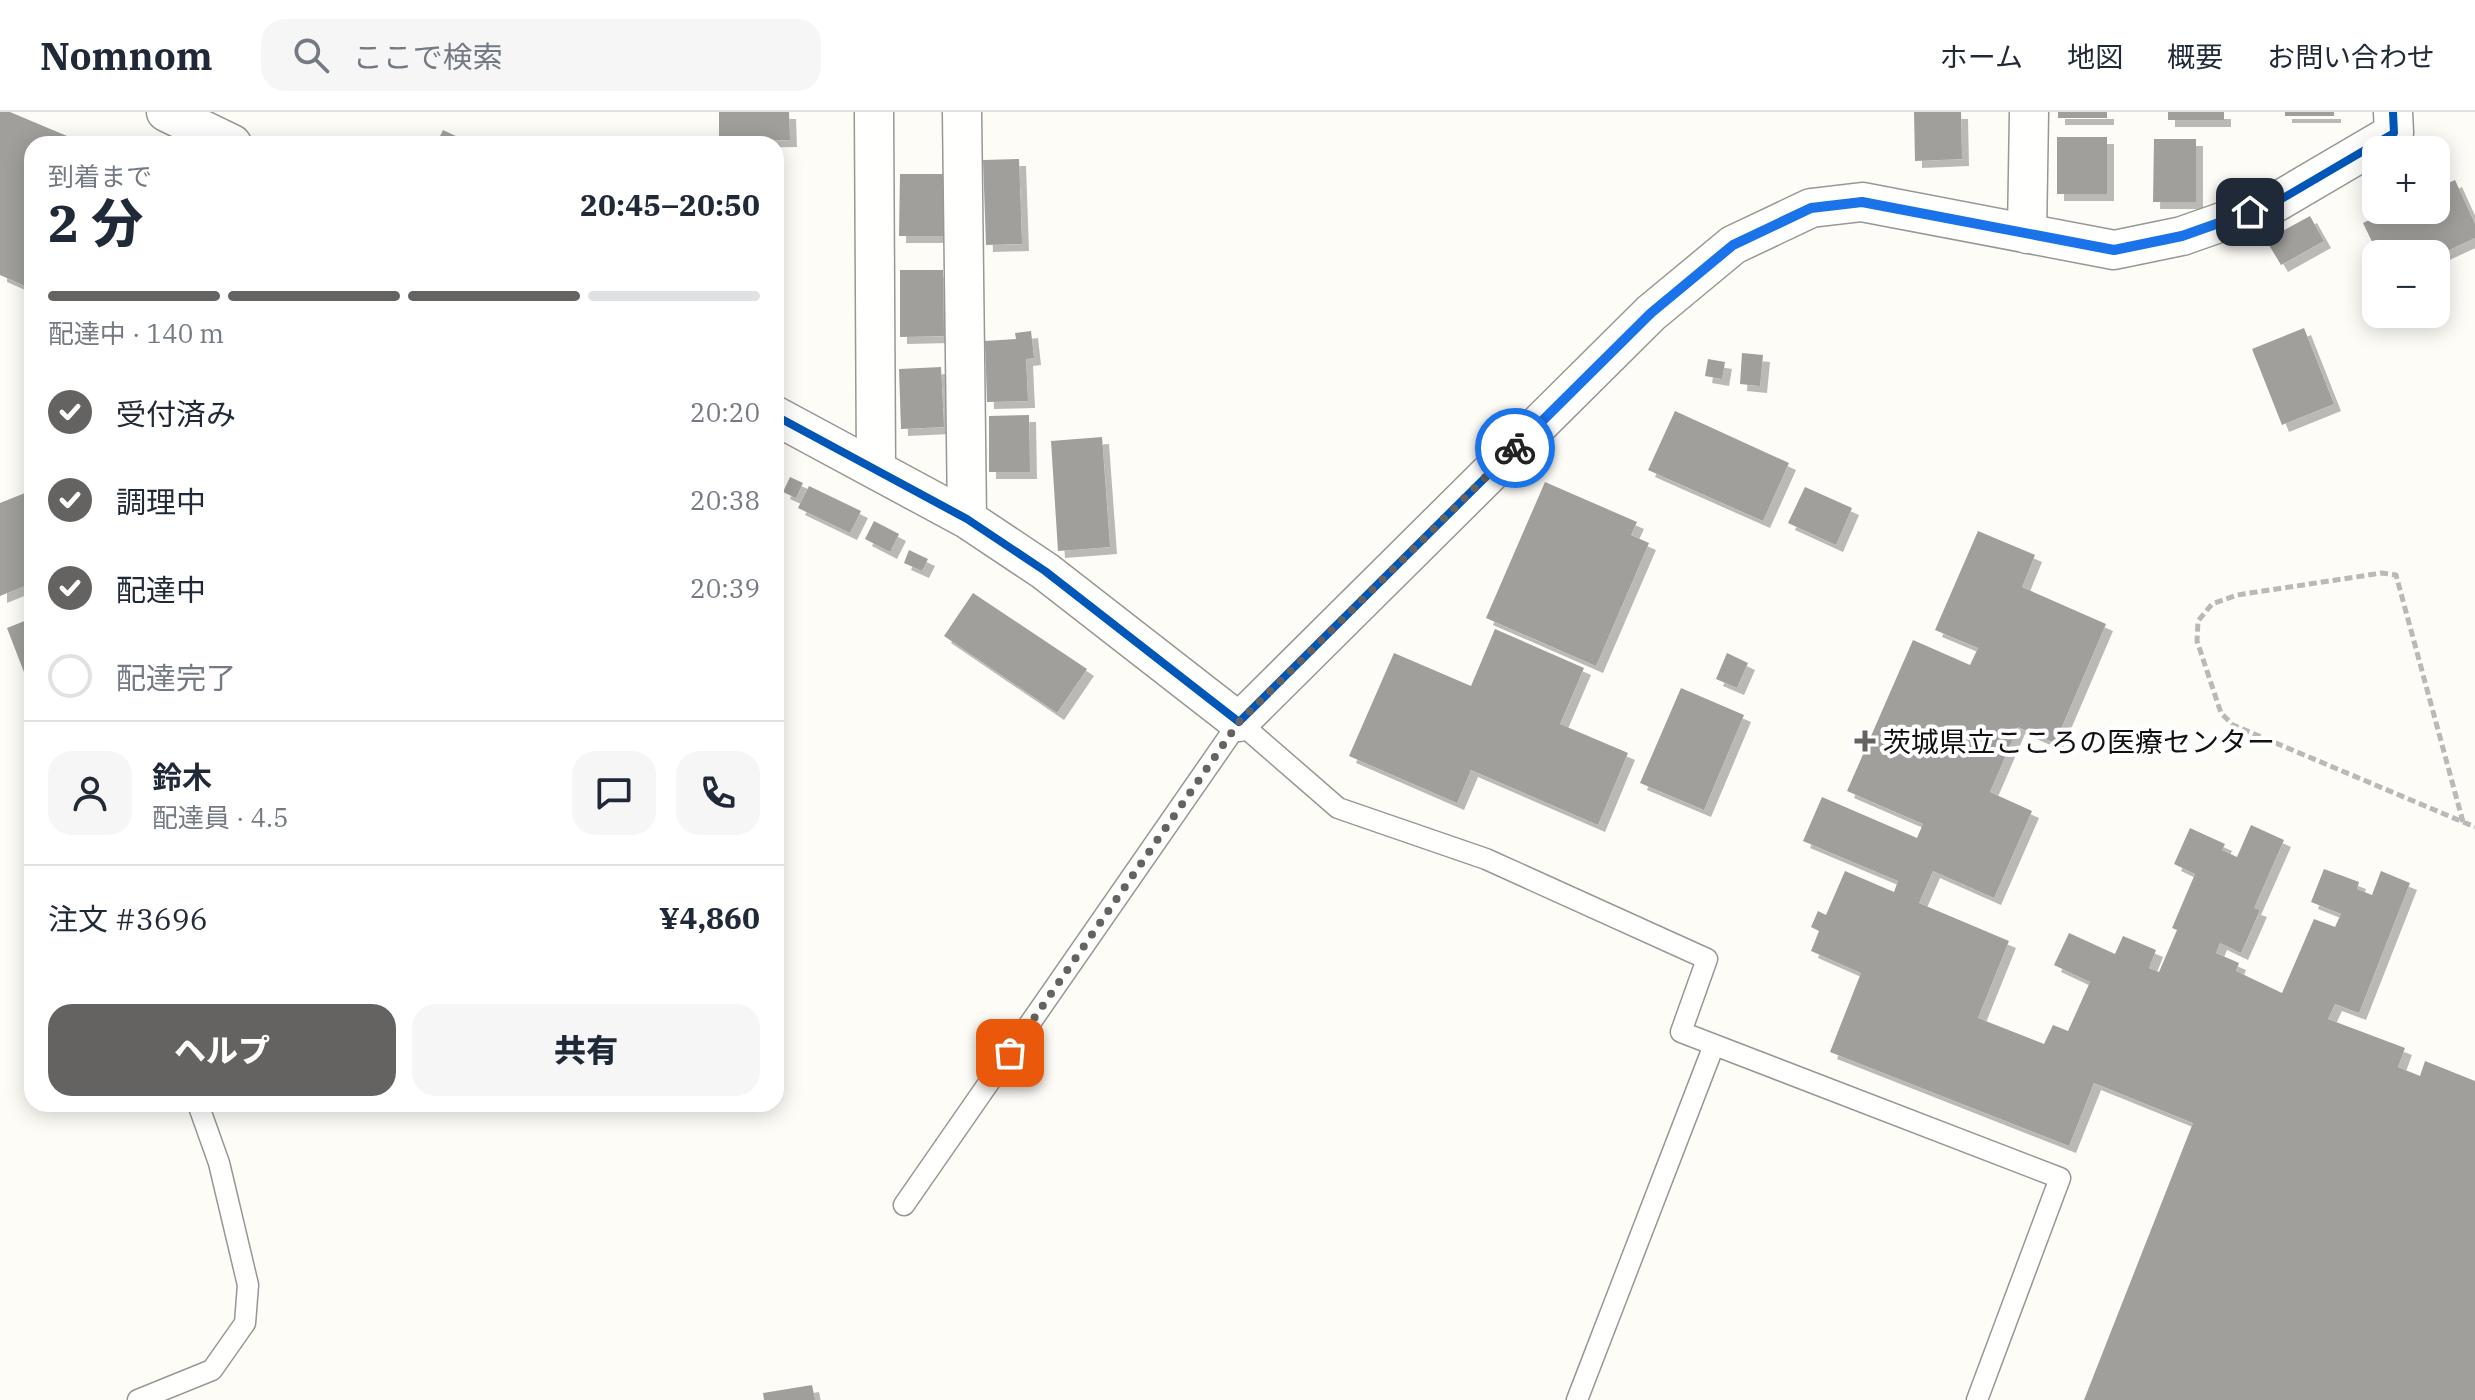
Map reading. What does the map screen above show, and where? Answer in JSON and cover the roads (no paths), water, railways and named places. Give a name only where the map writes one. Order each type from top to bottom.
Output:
[{"type":"street","points":[[166,112],[216,136]]},
{"type":"street","points":[[874,112],[876,469]]},
{"type":"street","points":[[962,112],[967,519]]},
{"type":"street","points":[[2027,234],[2029,112]]},
{"type":"street","points":[[784,420],[967,519],[1045,571],[1239,722],[1651,313],[1733,245],[1811,208],[1862,202],[2114,250],[2182,236],[2273,204],[2394,133],[2393,112]]},
{"type":"lane","points":[[904,1205],[1239,722],[1338,808],[1486,859],[1707,959],[1681,1032],[2060,1178],[1977,1400]]},
{"type":"lane","points":[[1577,1400],[1714,1045]]},
{"type":"lane","points":[[138,1400],[212,1370],[245,1323],[248,1285],[219,1163],[201,1112]]},
{"type":"place","name":"茨城県立こころの医療センター","points":[[1865,741]]}]
